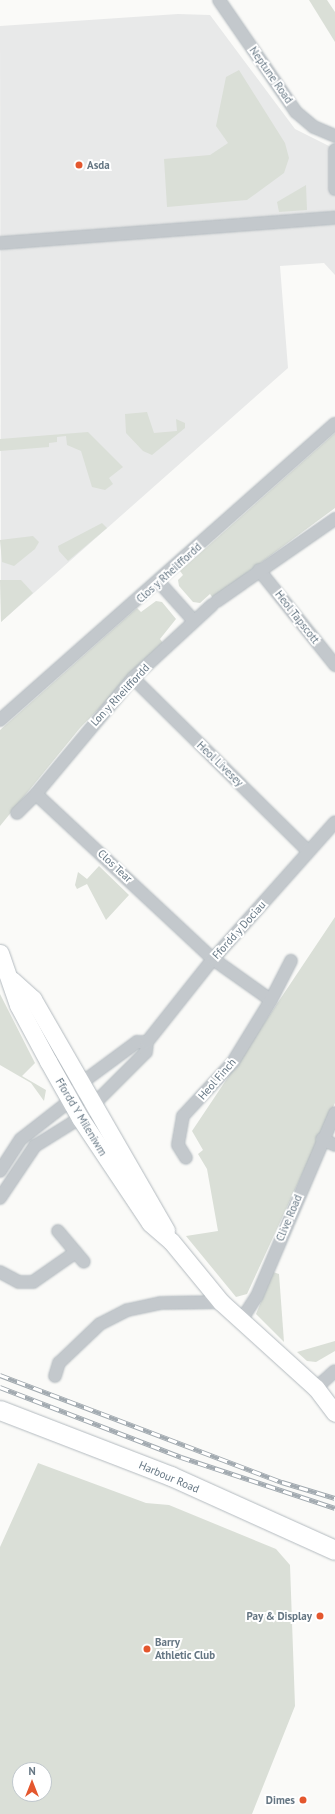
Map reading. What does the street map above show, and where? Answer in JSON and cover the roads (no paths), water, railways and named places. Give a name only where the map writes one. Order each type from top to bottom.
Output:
[{"type":"main road","name":"Harbour Road","points":[[0,1410],[171,1476],[335,1550]]},
{"type":"street","name":"Neptune Road","points":[[219,0],[296,112],[314,127],[335,136]]},
{"type":"street","points":[[335,150],[335,189]]},
{"type":"street","points":[[0,244],[335,218]]},
{"type":"street","name":"Clos y Rheilffordd","points":[[0,720],[158,582],[335,424]]},
{"type":"street","name":"Lon y Rheilffordd","points":[[36,794],[133,678],[194,621],[215,603],[260,570],[335,519]]},
{"type":"street","name":"Heol Tapscott","points":[[260,570],[335,665]]},
{"type":"street","points":[[158,582],[194,621]]},
{"type":"street","name":"Heol Livesey","points":[[133,678],[307,850]]},
{"type":"street","points":[[17,813],[36,794]]},
{"type":"street","name":"Clos Tear","points":[[36,794],[213,959]]},
{"type":"street","name":"Ffordd y Dociau","points":[[0,1198],[35,1146],[80,1118],[91,1104],[146,1052],[147,1042],[213,959],[307,850],[335,822]]},
{"type":"street","name":"Ffordd Y Mileniwm","points":[[0,953],[12,980],[18,1005],[70,1100],[80,1118],[150,1223],[171,1241],[221,1302],[240,1322],[316,1388],[335,1413]]},
{"type":"street","points":[[213,959],[271,1000]]},
{"type":"street","name":"Heol Finch","points":[[186,1158],[178,1145],[183,1116],[233,1062],[271,1000],[291,961]]},
{"type":"street","name":"Ffordd Y Mileniwm","points":[[12,980],[33,999],[91,1104],[159,1216],[171,1241]]},
{"type":"street","points":[[0,1171],[21,1139],[70,1100],[80,1084],[132,1045],[147,1042]]},
{"type":"street","name":"Clive Road","points":[[240,1322],[257,1296],[322,1139],[335,1112]]},
{"type":"street","points":[[322,1139],[335,1144]]},
{"type":"street","points":[[58,1231],[84,1262]]},
{"type":"street","points":[[0,1272],[19,1282],[33,1282],[76,1252]]},
{"type":"street","points":[[55,1376],[59,1363],[100,1324],[128,1310],[161,1303],[221,1302]]},
{"type":"street","points":[[316,1388],[335,1371]]},
{"type":"railway","points":[[0,1375],[282,1482],[335,1498]]},
{"type":"railway","points":[[0,1387],[181,1457],[335,1508]]},
{"type":"place","name":"Asda","points":[[79,165]]},
{"type":"place","name":"Pay & Display","points":[[320,1616]]},
{"type":"place","name":"Barry Athletic Club","points":[[147,1649]]},
{"type":"place","name":"Dimes","points":[[303,1800]]}]
